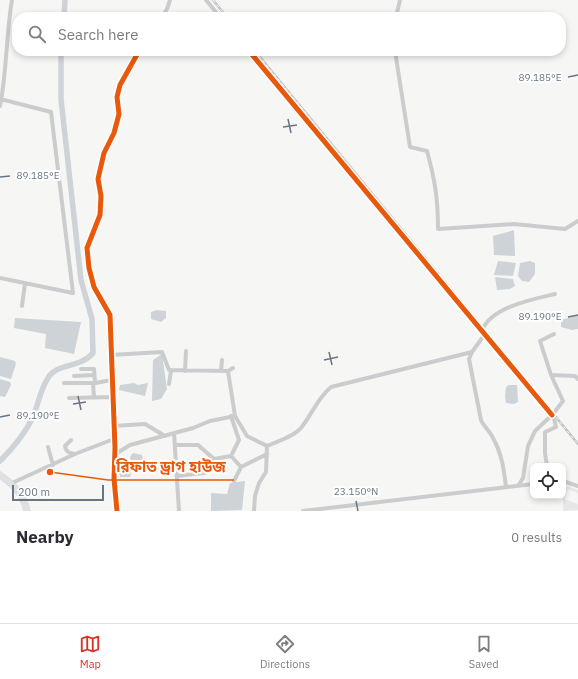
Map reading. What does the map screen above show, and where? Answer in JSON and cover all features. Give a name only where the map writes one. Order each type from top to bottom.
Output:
[{"type":"highway","points":[[0,475],[12,483],[22,494],[27,511]]},
{"type":"street","points":[[0,106],[4,86],[7,32],[12,0]]},
{"type":"street","points":[[165,12],[170,0]]},
{"type":"street","points":[[206,0],[216,12]]},
{"type":"street","points":[[397,12],[400,0]]},
{"type":"street","points":[[117,511],[114,479],[114,426],[110,315],[94,287],[89,268],[87,248],[100,215],[101,196],[98,179],[104,153],[114,133],[119,114],[117,97],[120,85],[136,56]]},
{"type":"street","points":[[253,56],[553,415],[556,427],[545,432],[547,463]]},
{"type":"street","points":[[395,56],[410,147],[426,151],[432,171],[438,201],[438,229],[514,224],[564,229],[578,221]]},
{"type":"street","points":[[0,278],[73,293],[51,112],[1,99]]},
{"type":"street","points":[[22,306],[25,283]]},
{"type":"street","points":[[506,487],[502,456],[493,437],[483,425],[481,420],[469,359],[487,322],[507,309],[528,300],[555,294]]},
{"type":"street","points":[[518,486],[523,478],[528,446],[535,431],[553,415],[563,401],[551,375],[540,341],[554,334]]},
{"type":"street","points":[[111,355],[162,352],[169,370],[171,371],[169,384]]},
{"type":"street","points":[[185,371],[186,352]]},
{"type":"street","points":[[233,416],[247,436],[267,446],[289,437],[300,428],[320,396],[331,387],[472,352]]},
{"type":"street","points":[[221,371],[222,360]]},
{"type":"street","points":[[171,371],[228,371],[233,368]]},
{"type":"street","points":[[81,369],[94,369],[94,397]]},
{"type":"street","points":[[228,371],[233,416],[239,440],[231,456]]},
{"type":"street","points":[[74,376],[94,375]]},
{"type":"street","points":[[551,375],[574,376],[578,379]]},
{"type":"street","points":[[64,383],[94,383],[112,380]]},
{"type":"street","points":[[69,398],[112,397]]},
{"type":"street","points":[[114,455],[130,445],[193,428],[210,421],[233,416]]},
{"type":"street","points":[[114,426],[145,424],[165,436]]},
{"type":"street","points":[[174,433],[180,511]]},
{"type":"street","points":[[12,483],[75,454],[114,439]]},
{"type":"street","points":[[71,440],[65,446],[66,450],[75,454]]},
{"type":"street","points":[[176,445],[198,445],[214,459]]},
{"type":"street","points":[[254,511],[259,483],[266,472],[267,446]]},
{"type":"street","points":[[48,447],[53,465]]},
{"type":"street","points":[[234,481],[241,467],[267,454]]},
{"type":"street","points":[[177,476],[204,473],[214,459],[231,456]]},
{"type":"street","points":[[231,456],[241,467]]},
{"type":"street","points":[[566,482],[578,486]]},
{"type":"street","points":[[303,511],[530,484]]},
{"type":"shaded area","points":[[514,230],[515,256],[494,255],[493,236]]},
{"type":"shaded area","points":[[498,261],[516,263],[513,276],[494,275]]},
{"type":"shaded area","points":[[530,261],[535,263],[535,274],[529,282],[522,281],[518,276],[520,263]]},
{"type":"shaded area","points":[[495,277],[513,279],[515,286],[510,289],[497,290]]},
{"type":"shaded area","points":[[157,310],[166,311],[166,318],[161,322],[151,319],[151,312]]},
{"type":"shaded area","points":[[578,315],[578,329],[572,330],[561,327],[561,320]]},
{"type":"shaded area","points":[[15,318],[81,322],[74,354],[45,348],[46,334],[14,328]]},
{"type":"shaded area","points":[[162,354],[167,389],[161,399],[152,401],[153,360]]},
{"type":"shaded area","points":[[0,357],[15,361],[16,364],[11,379],[0,376]]},
{"type":"shaded area","points":[[0,379],[10,382],[11,385],[5,397],[0,396]]},
{"type":"shaded area","points":[[134,383],[138,385],[148,383],[145,396],[119,390],[120,385]]},
{"type":"shaded area","points":[[509,385],[517,385],[518,402],[514,404],[506,403],[506,387]]},
{"type":"shaded area","points":[[133,453],[142,455],[144,463],[136,469],[132,466],[130,457]]},
{"type":"shaded area","points":[[121,466],[129,469],[131,473],[130,477],[120,477],[118,468]]},
{"type":"shaded area","points":[[245,481],[242,510],[211,511],[211,493],[227,494],[230,483]]},
{"type":"shaded area","points":[[567,486],[578,490],[578,493],[568,489],[566,494]]},
{"type":"shaded area","points":[[563,499],[578,504],[578,510],[563,511]]},
{"type":"waterway","points":[[64,12],[65,0]]},
{"type":"waterway","points":[[0,461],[18,442],[29,425],[43,388],[52,373],[63,367],[76,364],[88,358],[93,353],[92,319],[81,280],[61,99],[61,56]]},
{"type":"railway","points":[[213,0],[223,12]]},
{"type":"railway","points":[[259,56],[578,444]]},
{"type":"cycle path","points":[[117,511],[114,479],[115,448],[110,315],[94,287],[89,268],[87,248],[100,215],[101,196],[98,179],[104,153],[114,133],[119,114],[117,97],[120,85],[136,56]]},
{"type":"cycle path","points":[[253,56],[552,415]]},
{"type":"place","name":"রিফাত ড্রাগ হাউজ","points":[[50,472]]}]
